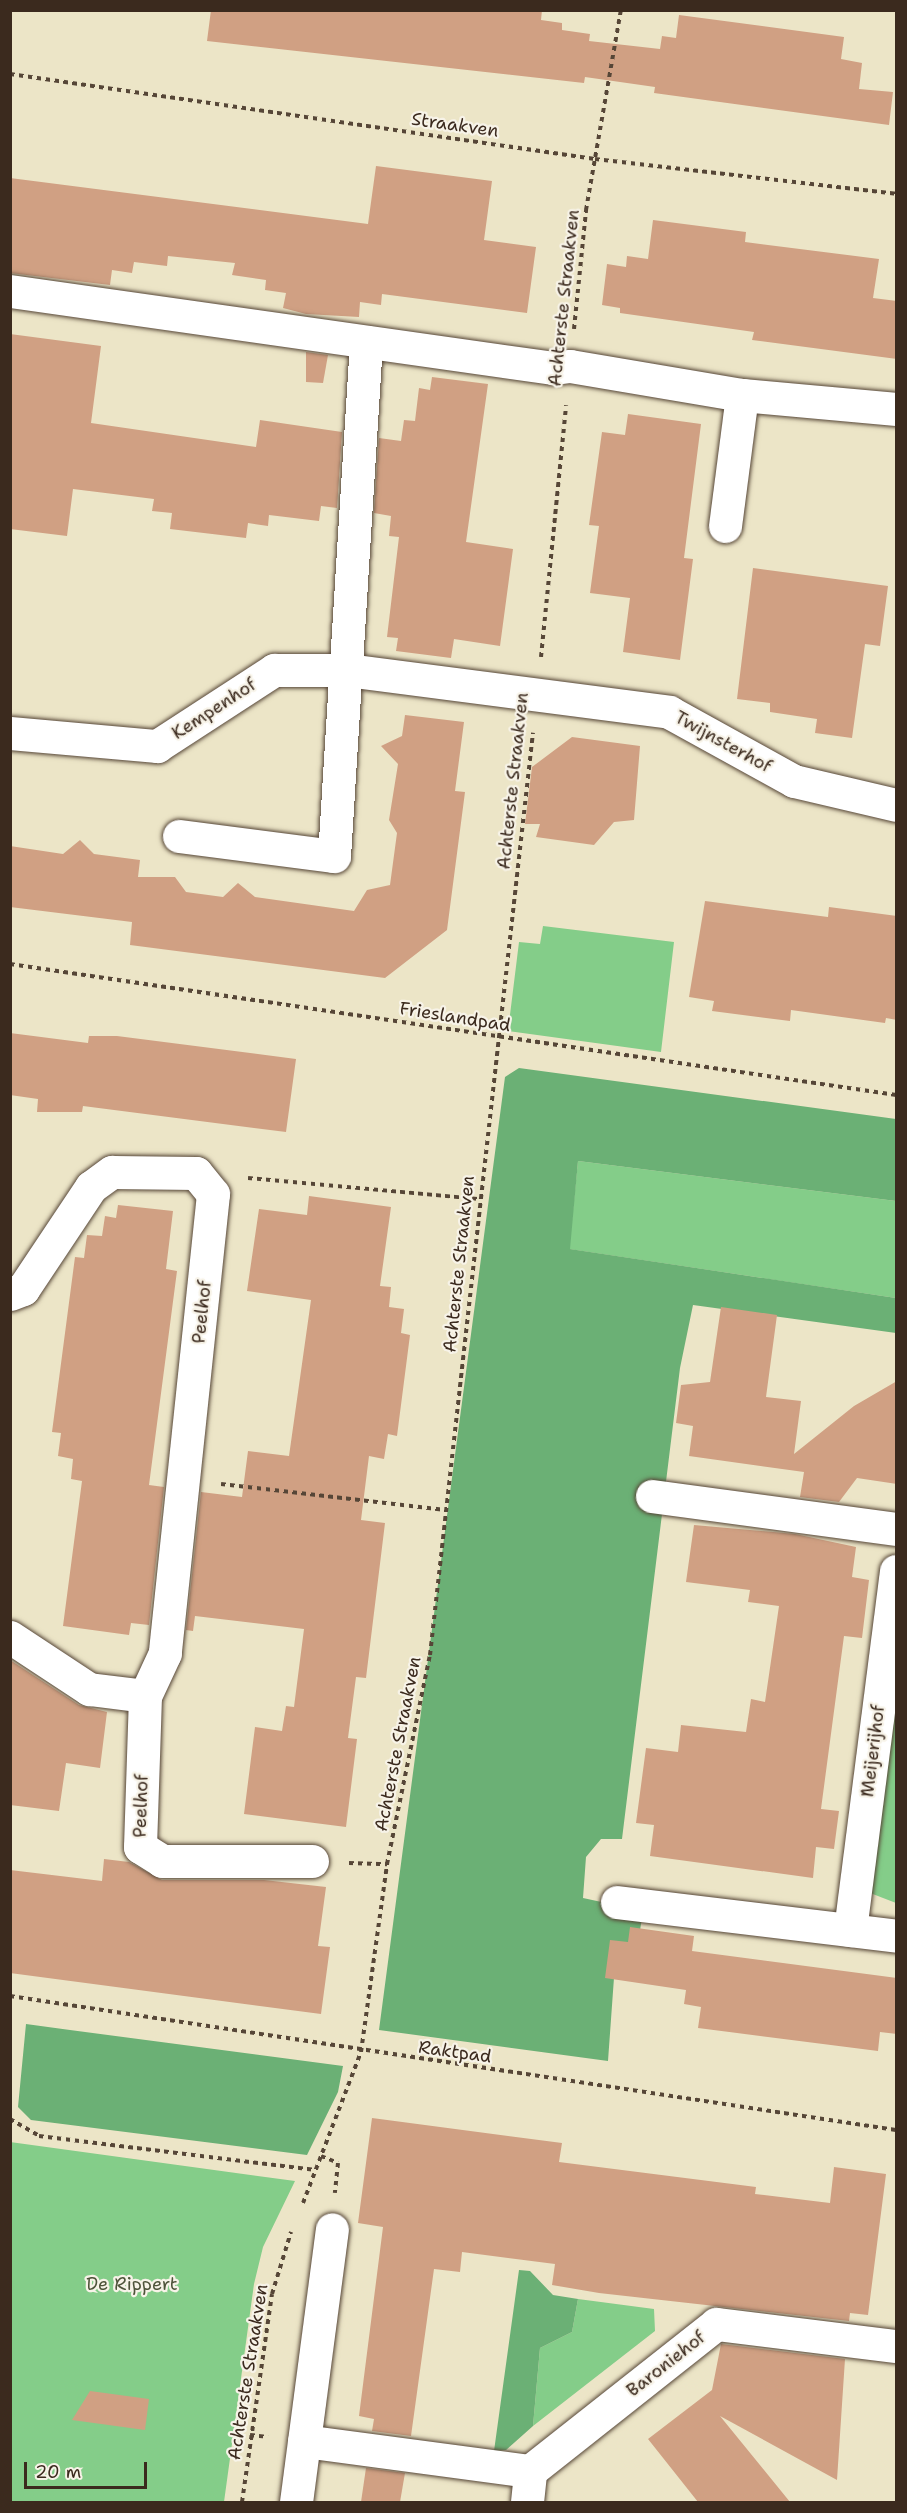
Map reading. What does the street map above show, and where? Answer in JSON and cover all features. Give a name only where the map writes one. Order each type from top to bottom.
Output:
[{"type":"street","points":[[10,291],[366,342],[562,367],[742,395],[897,409]]},
{"type":"street","points":[[178,836],[334,856],[366,342]]},
{"type":"street","points":[[725,526],[742,395]]},
{"type":"street","name":"Kempenhof","points":[[10,734],[158,746],[274,670],[347,670],[524,693]]},
{"type":"street","name":"Twijnsterhof","points":[[524,693],[669,712],[794,781],[897,805]]},
{"type":"street","points":[[10,1294],[23,1288],[91,1187],[112,1172],[196,1173]]},
{"type":"street","name":"Peelhof","points":[[196,1173],[213,1194],[185,1480],[165,1653],[145,1696],[140,1847],[162,1861],[312,1861]]},
{"type":"street","points":[[652,1496],[897,1529]]},
{"type":"street","name":"Meijerijhof","points":[[850,1930],[897,1572]]},
{"type":"street","points":[[10,1637],[89,1689],[145,1696]]},
{"type":"street","points":[[617,1902],[897,1936]]},
{"type":"street","points":[[296,2502],[332,2229]]},
{"type":"street","name":"Baroniehof","points":[[304,2441],[528,2487],[716,2324],[897,2346]]},
{"type":"path","name":"Achterste Straakven","points":[[299,2211],[361,2052],[387,1864],[430,1655],[498,1038],[524,693],[562,367],[621,10]]},
{"type":"path","name":"Straakven","points":[[10,74],[595,159],[897,194]]},
{"type":"path","name":"Frieslandpad","points":[[10,964],[498,1038],[897,1095]]},
{"type":"path","points":[[196,1173],[480,1199]]},
{"type":"path","points":[[185,1480],[447,1510]]},
{"type":"path","name":"Raktpad","points":[[10,1996],[361,2052],[897,2130]]},
{"type":"path","points":[[10,2119],[39,2136],[316,2170]]},
{"type":"path","points":[[321,2156],[338,2163],[332,2229]]},
{"type":"path","name":"Achterste Straakven","points":[[242,2502],[272,2294],[295,2222]]},
{"type":"green space","points":[[543,926],[674,942],[661,1052],[508,1031],[519,942],[540,944]]},
{"type":"green space","points":[[519,1068],[896,1119],[896,1201],[578,1161],[570,1249],[896,1298],[896,1333],[693,1305],[680,1368],[622,1839],[601,1839],[586,1857],[583,1898],[643,1911],[637,1950],[616,1950],[608,2061],[379,2030],[505,1077]]},
{"type":"green space","points":[[578,1161],[896,1201],[896,1298],[569,1249]]},
{"type":"green space","points":[[896,1672],[896,1903],[865,1891]]},
{"type":"green space","points":[[26,2024],[343,2066],[338,2092],[307,2155],[31,2120],[18,2107]]},
{"type":"green space","name":"De Rippert","points":[[10,2142],[295,2181],[263,2247],[254,2284],[224,2502],[11,2502]]},
{"type":"green space","points":[[519,2270],[530,2271],[553,2295],[578,2299],[572,2332],[540,2348],[533,2426],[506,2450],[494,2451]]},
{"type":"green space","points":[[578,2299],[654,2309],[655,2331],[533,2426],[540,2348],[572,2332]]},
{"type":"building","points":[[211,10],[542,10],[541,20],[562,23],[562,30],[590,34],[589,41],[660,49],[662,36],[676,38],[679,15],[844,37],[841,59],[862,63],[859,89],[893,92],[889,125],[654,93],[655,87],[585,77],[584,83],[207,41]]},
{"type":"building","points":[[376,166],[492,181],[484,240],[536,247],[527,313],[382,294],[381,305],[360,302],[359,317],[306,314],[283,308],[286,293],[265,290],[266,280],[232,275],[235,263],[168,256],[167,266],[134,262],[132,273],[112,270],[110,285],[10,273],[10,178],[368,224]]},
{"type":"building","points":[[653,220],[746,232],[745,242],[879,259],[873,298],[897,301],[897,359],[752,340],[754,332],[620,313],[620,308],[602,305],[607,264],[626,267],[627,256],[648,259]]},
{"type":"building","points":[[10,334],[101,346],[91,423],[256,447],[260,420],[342,432],[337,508],[321,506],[319,521],[269,515],[268,526],[248,523],[246,538],[170,529],[172,513],[152,511],[154,499],[73,489],[67,536],[10,529]]},
{"type":"building","points":[[306,352],[328,355],[323,383],[306,382]]},
{"type":"building","points":[[432,377],[488,384],[466,542],[513,549],[500,646],[454,639],[451,658],[396,651],[398,638],[387,637],[399,537],[389,536],[391,516],[374,513],[379,438],[401,441],[404,420],[415,421],[419,388],[430,390]]},
{"type":"building","points":[[628,414],[701,424],[684,558],[693,559],[680,660],[623,652],[630,598],[590,593],[599,526],[589,525],[602,432],[625,435]]},
{"type":"building","points":[[753,568],[888,586],[880,646],[865,644],[852,738],[815,733],[817,719],[770,712],[770,703],[737,699]]},
{"type":"building","points":[[405,715],[464,722],[455,791],[465,792],[447,930],[385,978],[130,945],[132,922],[10,907],[10,846],[63,854],[80,840],[94,854],[140,860],[138,877],[175,877],[186,892],[223,897],[238,883],[255,897],[354,911],[367,890],[390,885],[397,833],[389,820],[398,764],[381,746],[402,736]]},
{"type":"building","points":[[572,737],[640,746],[634,820],[614,822],[594,845],[536,837],[540,824],[525,824],[532,767]]},
{"type":"building","points":[[705,901],[828,917],[829,907],[897,916],[897,1020],[886,1018],[885,1023],[791,1010],[790,1021],[712,1011],[714,1001],[689,997]]},
{"type":"building","points":[[10,1033],[88,1043],[89,1036],[117,1036],[296,1059],[286,1132],[83,1106],[82,1112],[37,1112],[38,1099],[10,1095]]},
{"type":"building","points":[[309,1196],[391,1207],[380,1286],[391,1287],[389,1307],[404,1309],[401,1333],[410,1335],[397,1436],[388,1434],[384,1459],[369,1456],[361,1520],[385,1523],[366,1678],[356,1677],[348,1738],[357,1739],[346,1827],[244,1814],[255,1727],[282,1731],[286,1706],[294,1707],[304,1629],[195,1616],[193,1631],[186,1630],[201,1492],[242,1497],[248,1451],[289,1456],[311,1300],[247,1291],[259,1209],[307,1215]]},
{"type":"building","points":[[118,1205],[173,1211],[166,1269],[177,1271],[149,1485],[164,1487],[149,1625],[131,1623],[129,1635],[63,1626],[82,1481],[71,1479],[73,1459],[58,1456],[61,1433],[52,1432],[75,1257],[84,1258],[87,1235],[102,1236],[105,1216],[116,1218]]},
{"type":"building","points":[[721,1307],[777,1315],[766,1397],[801,1401],[794,1454],[854,1406],[897,1381],[897,1484],[857,1478],[839,1502],[800,1497],[804,1472],[689,1456],[693,1426],[676,1423],[681,1385],[710,1382]]},
{"type":"building","points":[[694,1525],[795,1534],[856,1547],[852,1577],[869,1580],[862,1638],[844,1636],[821,1809],[839,1811],[834,1849],[816,1847],[813,1878],[650,1856],[654,1825],[636,1823],[646,1748],[678,1752],[681,1725],[746,1732],[751,1699],[765,1702],[779,1606],[748,1602],[750,1590],[686,1582]]},
{"type":"building","points":[[10,1660],[79,1705],[107,1712],[100,1768],[66,1763],[59,1811],[10,1805]]},
{"type":"building","points":[[104,1859],[129,1862],[162,1880],[264,1880],[326,1887],[318,1946],[330,1947],[321,2014],[10,1973],[10,1870],[102,1881]]},
{"type":"building","points":[[630,1927],[694,1936],[692,1951],[897,1978],[897,2034],[880,2032],[878,2051],[698,2028],[701,2007],[684,2004],[686,1990],[605,1978],[610,1940],[628,1942]]},
{"type":"building","points":[[372,2118],[562,2143],[559,2162],[756,2187],[755,2194],[830,2203],[834,2167],[886,2174],[868,2315],[850,2313],[849,2321],[599,2293],[552,2285],[555,2264],[462,2252],[460,2272],[434,2269],[411,2436],[372,2431],[374,2419],[359,2416],[383,2227],[358,2223]]},
{"type":"building","points":[[721,2344],[845,2359],[837,2480],[720,2416],[790,2502],[698,2502],[648,2439],[712,2390]]},
{"type":"building","points":[[90,2391],[149,2399],[145,2430],[72,2420]]},
{"type":"building","points":[[366,2468],[405,2473],[400,2502],[361,2502]]}]
